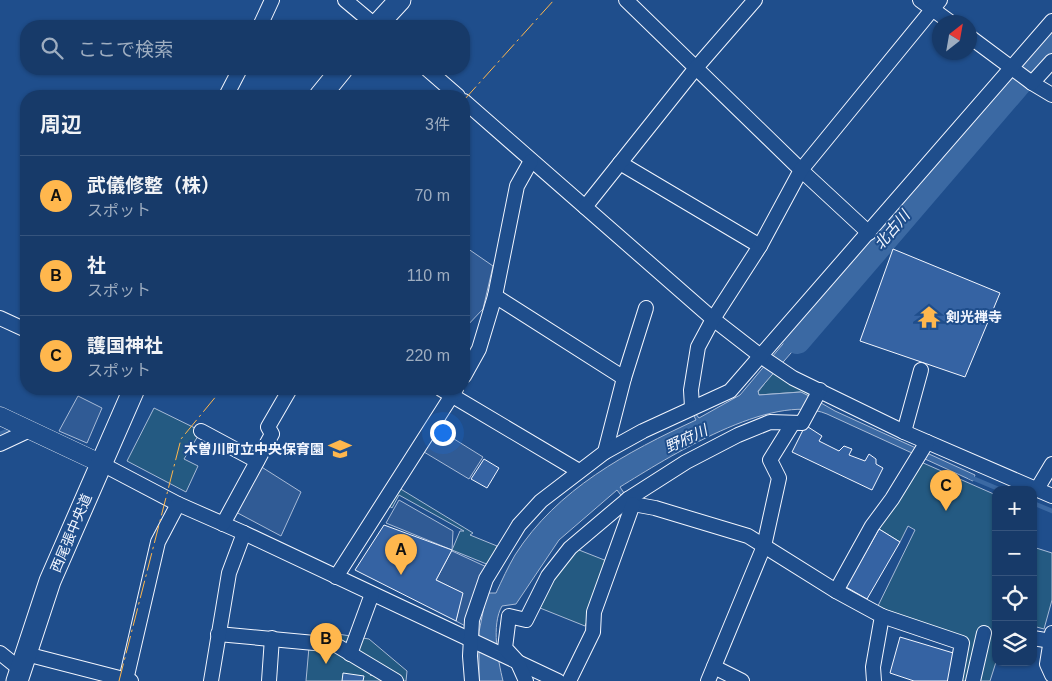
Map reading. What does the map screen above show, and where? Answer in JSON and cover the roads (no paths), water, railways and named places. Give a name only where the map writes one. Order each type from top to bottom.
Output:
[{"type":"main road","points":[[382,20],[400,0]]},
{"type":"main road","points":[[325,90],[337,75]]},
{"type":"main road","name":"西尾張中央道","points":[[21,668],[50,580],[131,395]]},
{"type":"street","points":[[263,20],[272,0]]},
{"type":"street","points":[[345,0],[369,20]]},
{"type":"street","points":[[626,0],[695,69],[869,233]]},
{"type":"street","points":[[585,207],[695,69],[755,0]]},
{"type":"street","points":[[920,0],[936,4],[945,15]]},
{"type":"street","points":[[692,407],[690,390],[698,347],[713,319],[760,246],[801,170],[936,4]]},
{"type":"street","points":[[472,681],[472,620],[486,579],[495,561],[519,525],[541,501],[605,452],[692,407],[730,391],[763,358],[869,233],[1013,70],[1052,21]]},
{"type":"street","points":[[977,42],[1013,70],[1052,95]]},
{"type":"street","points":[[1031,82],[1052,61]]},
{"type":"street","points":[[229,90],[237,75]]},
{"type":"street","points":[[434,75],[451,90]]},
{"type":"street","points":[[470,106],[713,319],[763,358],[818,394],[904,432],[923,449],[1028,486]]},
{"type":"street","points":[[470,366],[480,349],[495,296],[518,186],[531,161]]},
{"type":"street","points":[[620,164],[760,246]]},
{"type":"street","points":[[495,296],[624,378]]},
{"type":"street","points":[[605,452],[624,378],[646,308]]},
{"type":"street","points":[[0,318],[20,327]]},
{"type":"street","points":[[904,432],[921,370]]},
{"type":"street","points":[[708,681],[764,546],[779,478],[770,460],[818,394]]},
{"type":"street","points":[[223,524],[272,434],[268,427],[287,395]]},
{"type":"street","points":[[336,577],[448,395]]},
{"type":"street","points":[[456,395],[579,472]]},
{"type":"street","points":[[0,416],[100,463],[178,504],[244,533],[558,681]]},
{"type":"street","points":[[526,681],[517,661],[505,648],[509,616],[526,620],[548,576],[570,548],[686,462],[738,435],[770,422],[799,420]]},
{"type":"street","points":[[0,444],[30,430]]},
{"type":"street","points":[[201,432],[257,461]]},
{"type":"street","points":[[836,592],[872,526],[923,449]]},
{"type":"street","points":[[1052,464],[1037,489],[1052,496]]},
{"type":"street","points":[[631,502],[748,536],[836,592],[882,616],[962,643],[955,681]]},
{"type":"street","points":[[569,681],[592,632],[594,612],[631,502]]},
{"type":"street","points":[[0,652],[21,668],[128,680],[158,542],[178,504]]},
{"type":"street","points":[[211,681],[229,573],[244,533]]},
{"type":"street","points":[[350,654],[372,594]]},
{"type":"street","points":[[874,681],[873,667],[882,616]]},
{"type":"street","points":[[973,681],[984,632]]},
{"type":"street","points":[[218,634],[336,645],[396,681]]},
{"type":"street","points":[[1037,638],[1051,637],[1047,664],[1052,675]]},
{"type":"street","points":[[269,681],[272,638]]},
{"type":"street","points":[[714,667],[742,681]]},
{"type":"water","points":[[814,307],[824,315],[758,391],[759,395],[801,392],[835,411],[975,475],[973,481],[827,414],[804,409],[778,412],[750,419],[692,445],[620,487],[626,496],[623,498],[617,490],[559,540],[516,604],[502,606],[497,623],[496,643],[503,681],[479,681],[479,632],[486,597],[489,593],[496,593],[515,555],[532,532],[551,511],[573,492],[619,459],[696,420],[693,414],[695,413],[699,418],[740,395]]},
{"type":"waterway","name":"北古川","points":[[797,340],[1052,43]]},
{"type":"waterway","points":[[0,434],[9,430]]},
{"type":"waterway","name":"野府川","points":[[970,477],[992,486]]},
{"type":"waterway","name":"野府川","points":[[1037,505],[1052,511]]},
{"type":"place","name":"剣光禅寺","points":[[929,317]]},
{"type":"place","name":"木曽川町立中央保育園","points":[[340,449]]},
{"type":"place","name":"護国神社","points":[[946,511]]},
{"type":"place","name":"武儀修整（株）","points":[[401,575]]},
{"type":"place","name":"社","points":[[326,664]]}]
